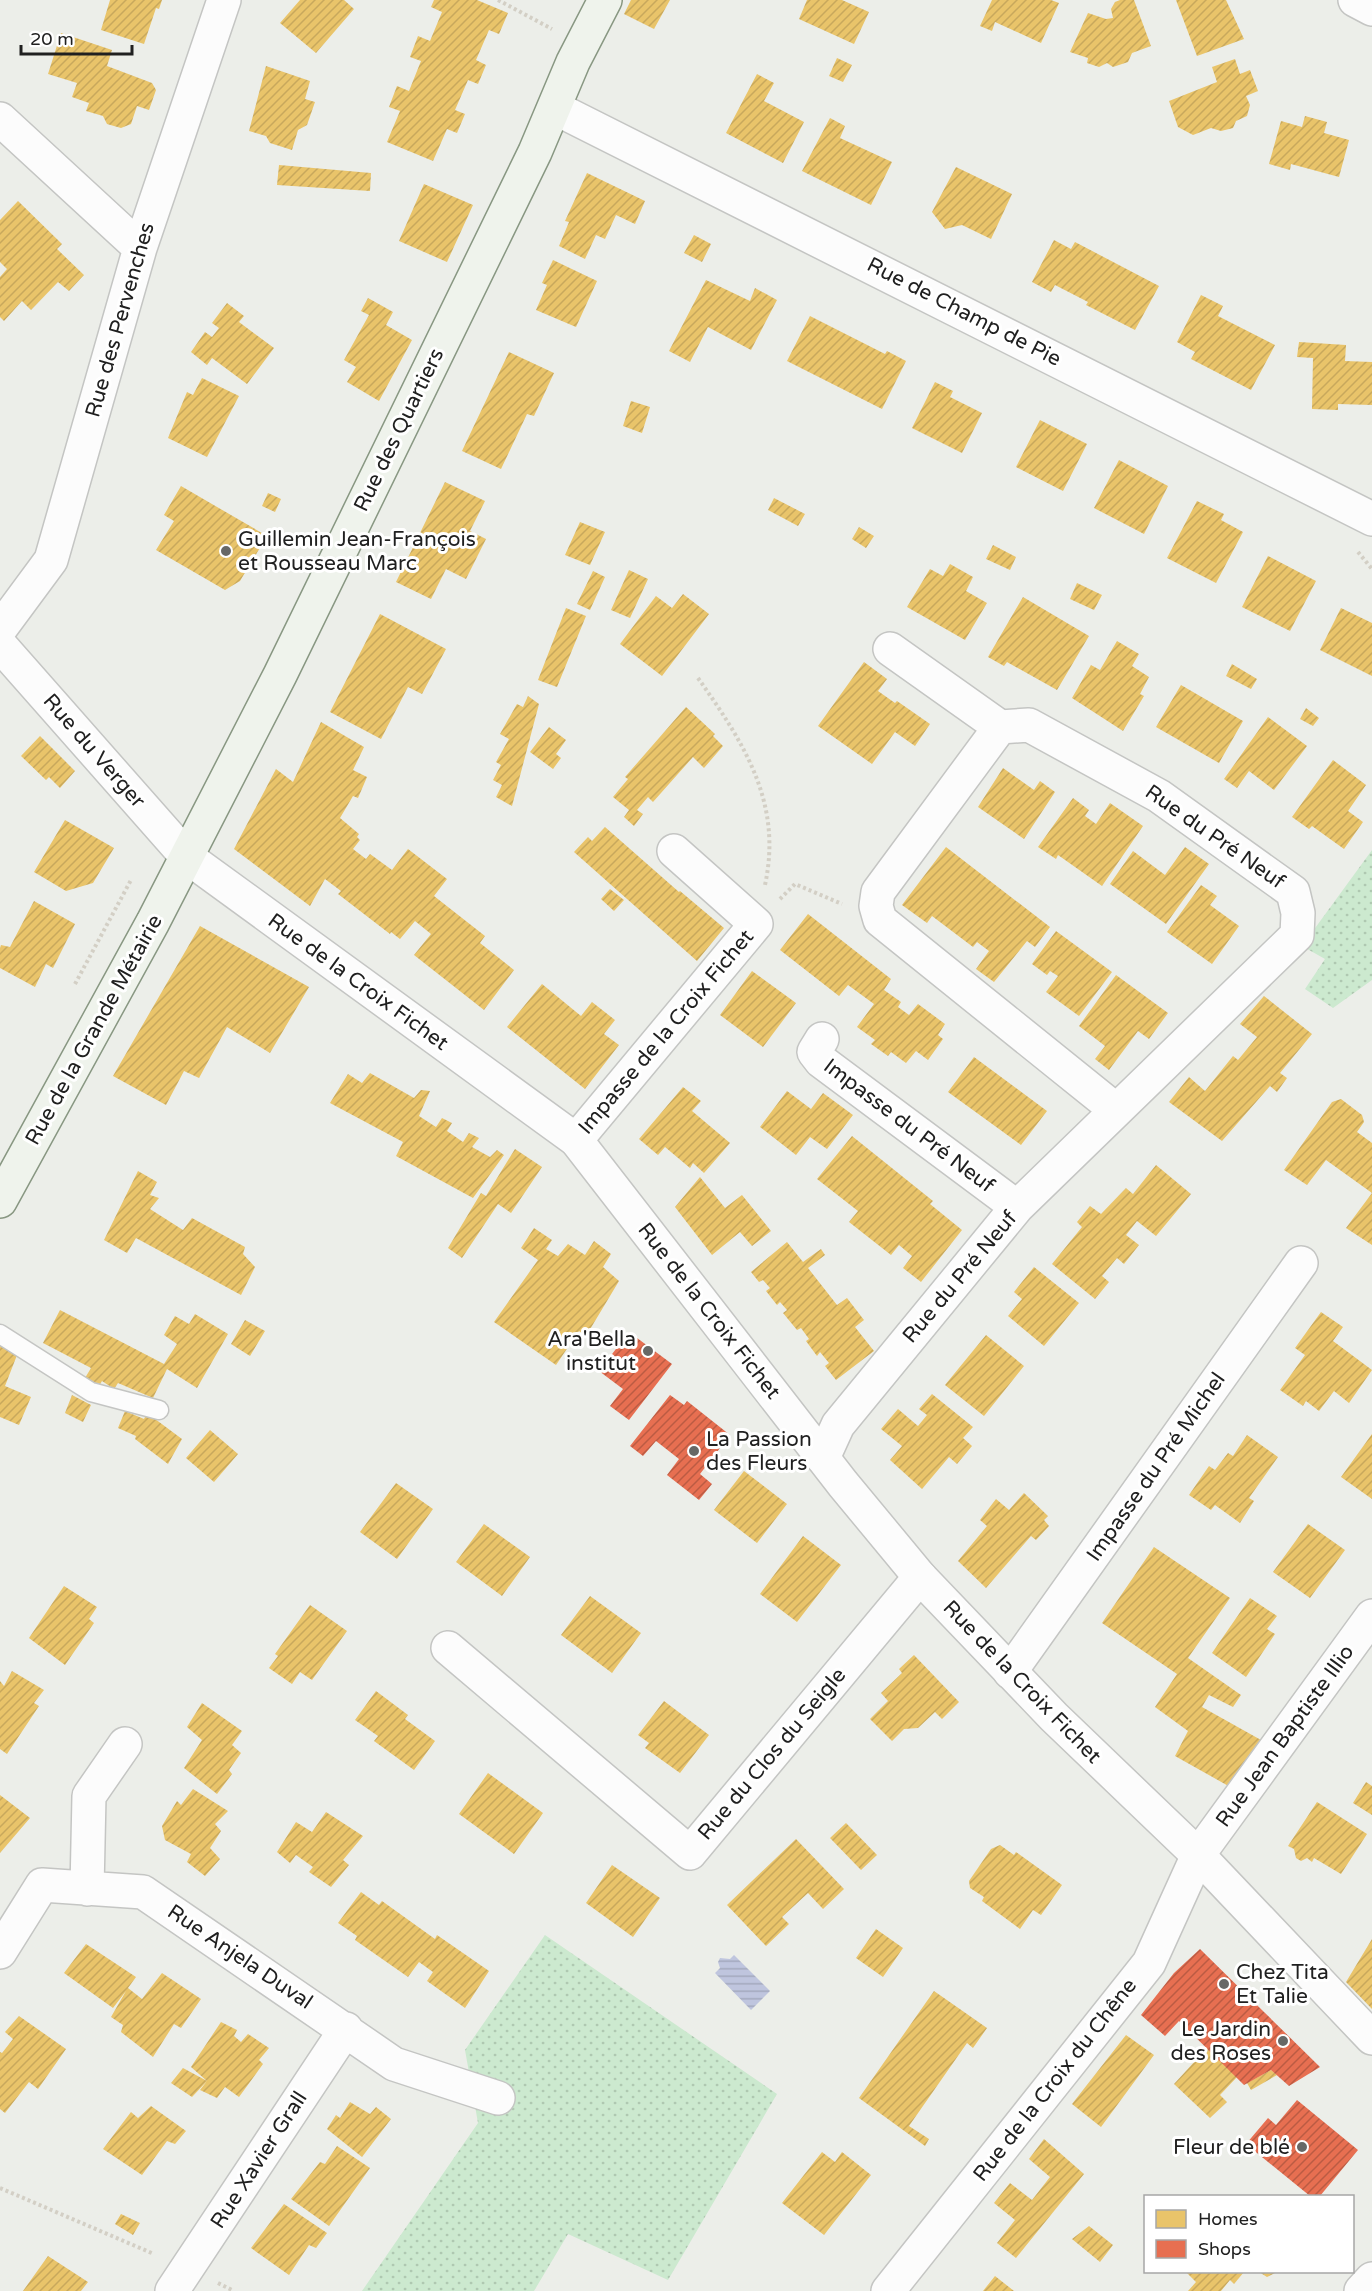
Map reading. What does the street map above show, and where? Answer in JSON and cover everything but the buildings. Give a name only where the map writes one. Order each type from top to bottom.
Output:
[{"type":"main road","name":"Rue des Quartiers","points":[[187,857],[285,664],[555,108],[582,45],[605,0]]},
{"type":"main road","name":"Rue de la Grande Métairie","points":[[0,1201],[187,857]]},
{"type":"street","name":"Rue des Pervenches","points":[[0,629],[51,560],[140,248],[224,0]]},
{"type":"street","points":[[1355,0],[1372,9]]},
{"type":"street","name":"Rue de Champ de Pie","points":[[555,108],[1372,519]]},
{"type":"street","points":[[0,118],[140,248]]},
{"type":"street","name":"Rue du Verger","points":[[0,645],[187,857]]},
{"type":"street","points":[[890,649],[1000,727],[878,892],[876,906],[880,920],[1116,1110]]},
{"type":"street","name":"Rue du Pré Neuf","points":[[823,1458],[838,1425],[1017,1207],[1297,934],[1298,913],[1293,892],[1159,796],[1029,725],[1000,727]]},
{"type":"street","name":"Impasse de la Croix Fichet","points":[[576,1140],[756,924],[674,850]]},
{"type":"street","name":"Rue de la Croix Fichet","points":[[187,857],[576,1140],[823,1458],[920,1577],[1054,1717],[1198,1855],[1372,2037]]},
{"type":"street","name":"Impasse du Pré Neuf","points":[[822,1039],[814,1052],[821,1060],[1017,1207]]},
{"type":"street","name":"Impasse du Pré Michel","points":[[1010,1672],[1301,1263]]},
{"type":"street","name":"Rue du Clos du Seigle","points":[[448,1648],[690,1853],[920,1577]]},
{"type":"street","name":"Rue Jean Baptiste Illio","points":[[1198,1855],[1372,1616]]},
{"type":"street","points":[[87,1889],[88,1796],[125,1744]]},
{"type":"street","name":"Rue de la Croix du Chêne","points":[[888,2291],[1149,1962],[1198,1855]]},
{"type":"street","name":"Rue Anjela Duval","points":[[0,1952],[42,1885],[143,1892],[394,2064],[498,2097]]},
{"type":"street","name":"Rue Xavier Grall","points":[[180,2280],[346,2029]]},
{"type":"street","points":[[1361,2291],[1372,2279]]},
{"type":"lane","points":[[0,1334],[91,1392],[159,1410]]},
{"type":"path","points":[[498,0],[582,45]]},
{"type":"path","name":"Impasse de la Croix Fichet","points":[[698,678],[732,727],[754,766],[768,819],[770,862],[756,924]]},
{"type":"path","points":[[756,924],[795,884],[880,920]]},
{"type":"path","points":[[0,2188],[180,2280],[234,2291]]},
{"type":"green space","points":[[1372,850],[1372,980],[1333,1008],[1305,989],[1325,959],[1302,946]]},
{"type":"green space","points":[[545,1935],[777,2094],[668,2280],[568,2234],[534,2291],[362,2291],[478,2123],[465,2050]]},
{"type":"water","points":[[734,1955],[770,1991],[751,2010],[715,1973],[720,1968],[718,1962],[720,1958],[730,1959]]},
{"type":"place","name":"Guillemin Jean-François et Rousseau Marc","points":[[226,551]]},
{"type":"place","name":"Ara'Bella institut","points":[[648,1351]]},
{"type":"place","name":"La Passion des Fleurs","points":[[694,1451]]},
{"type":"place","name":"Chez Tita Et Talie","points":[[1224,1984]]},
{"type":"place","name":"Le Jardin des Roses","points":[[1283,2041]]},
{"type":"place","name":"Fleur de blé","points":[[1302,2147]]}]
